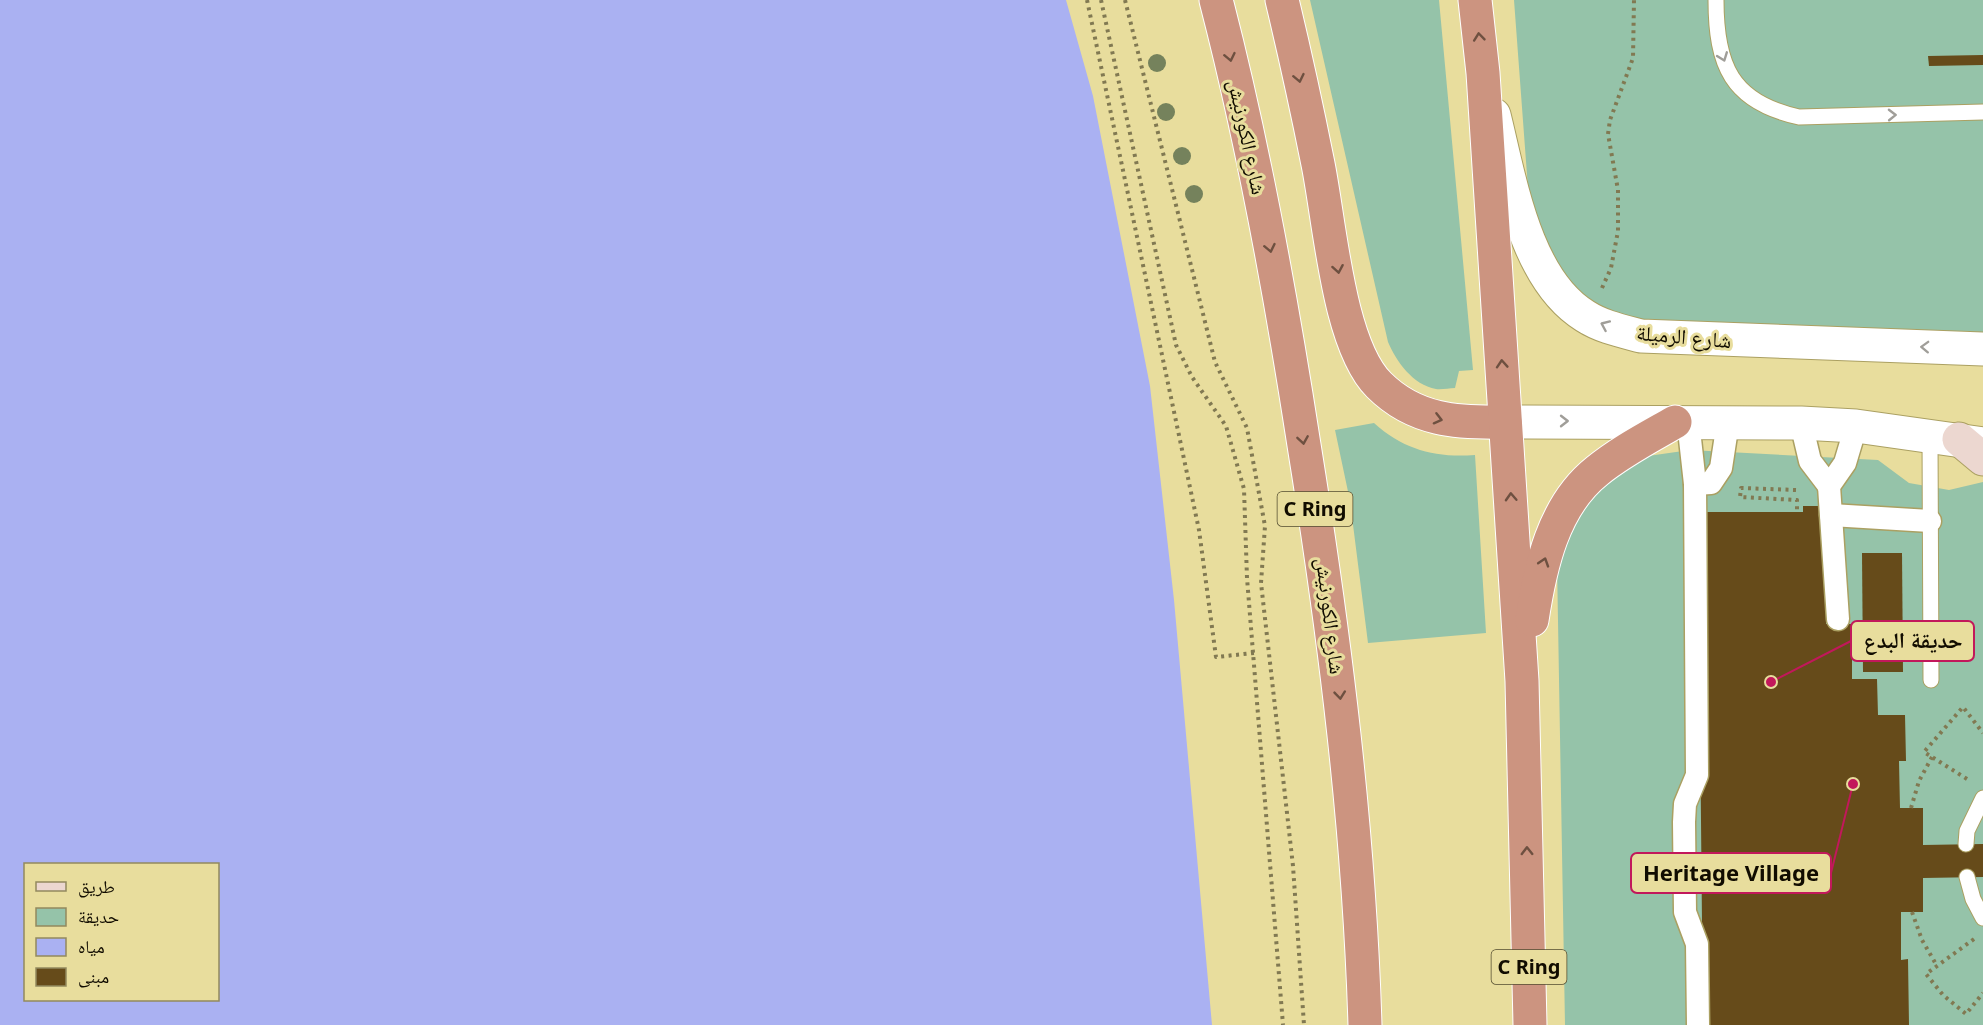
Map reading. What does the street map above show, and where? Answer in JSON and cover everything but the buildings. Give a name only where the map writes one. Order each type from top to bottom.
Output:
[{"type":"highway","name":"شارع الكورنيش","points":[[1216,0],[1281,301],[1329,602],[1348,768],[1363,956],[1365,1025]]},
{"type":"highway","points":[[1281,0],[1318,165],[1348,324],[1354,346],[1364,366],[1395,399],[1414,411],[1457,423],[1505,422]]},
{"type":"highway","name":"C Ring","points":[[1475,0],[1483,73],[1522,681],[1530,1025]]},
{"type":"highway","points":[[1522,681],[1538,580],[1561,516],[1573,496],[1598,470],[1681,422]]},
{"type":"street","name":"شارع الرميلة","points":[[1483,73],[1515,198],[1529,241],[1547,279],[1566,301],[1585,316],[1612,329],[1641,336],[1983,350]]},
{"type":"street","points":[[1505,422],[1801,423],[1856,426],[1964,444]]},
{"type":"street","points":[[1681,422],[1695,484],[1697,775],[1685,804],[1684,822],[1685,912],[1697,944],[1698,1025]]},
{"type":"street","points":[[1695,484],[1711,483],[1718,475],[1728,422]]},
{"type":"street","points":[[1801,423],[1810,461],[1830,489]]},
{"type":"street","points":[[1838,619],[1830,489],[1845,463],[1856,426]]},
{"type":"street","points":[[1831,515],[1930,521]]},
{"type":"lane","points":[[1716,0],[1716,38],[1721,58],[1731,76],[1744,92],[1779,112],[1799,117],[1983,112]]},
{"type":"lane","points":[[1931,680],[1930,521],[1964,444]]},
{"type":"lane","points":[[1966,844],[1967,831],[1983,798]]},
{"type":"lane","points":[[1967,878],[1972,899],[1983,918]]},
{"type":"path","points":[[1087,0],[1199,530],[1216,657],[1254,653]]},
{"type":"path","points":[[1101,0],[1176,345],[1192,377],[1226,426],[1240,471],[1245,506],[1247,578],[1283,1025]]},
{"type":"path","points":[[1125,0],[1213,354],[1222,377],[1240,410],[1252,444],[1265,526],[1261,583],[1293,866],[1304,1025]]},
{"type":"path","points":[[1597,296],[1611,268],[1618,231],[1618,190],[1608,134],[1613,107],[1633,58],[1634,0]]},
{"type":"path","points":[[1797,512],[1797,500],[1740,497],[1741,488],[1830,489]]},
{"type":"path","points":[[1974,784],[1924,752],[1963,707],[1983,733]]},
{"type":"path","points":[[1911,808],[1919,782],[1932,757]]},
{"type":"path","points":[[1912,912],[1922,940],[1936,966]]},
{"type":"path","points":[[1983,933],[1926,974],[1943,995],[1966,1014],[1983,993]]},
{"type":"green space","points":[[1310,0],[1439,0],[1473,370],[1459,371],[1455,388],[1436,389],[1420,383],[1406,371],[1388,342]]},
{"type":"green space","points":[[1514,0],[1983,0],[1983,337],[1806,325],[1651,324],[1602,311],[1562,281],[1530,215]]},
{"type":"green space","points":[[1374,423],[1397,440],[1421,450],[1447,455],[1475,455],[1486,633],[1368,643],[1350,501],[1335,430]]},
{"type":"green space","points":[[1690,450],[1878,460],[1909,483],[1949,490],[1983,482],[1983,1025],[1565,1025],[1557,563],[1561,542],[1594,488],[1648,456]]},
{"type":"water","points":[[0,0],[1066,0],[1093,96],[1150,386],[1174,600],[1212,1025],[0,1025]]},
{"type":"place","name":"حديقة البدع","points":[[1771,682]]},
{"type":"place","name":"Heritage Village","points":[[1853,784]]}]
